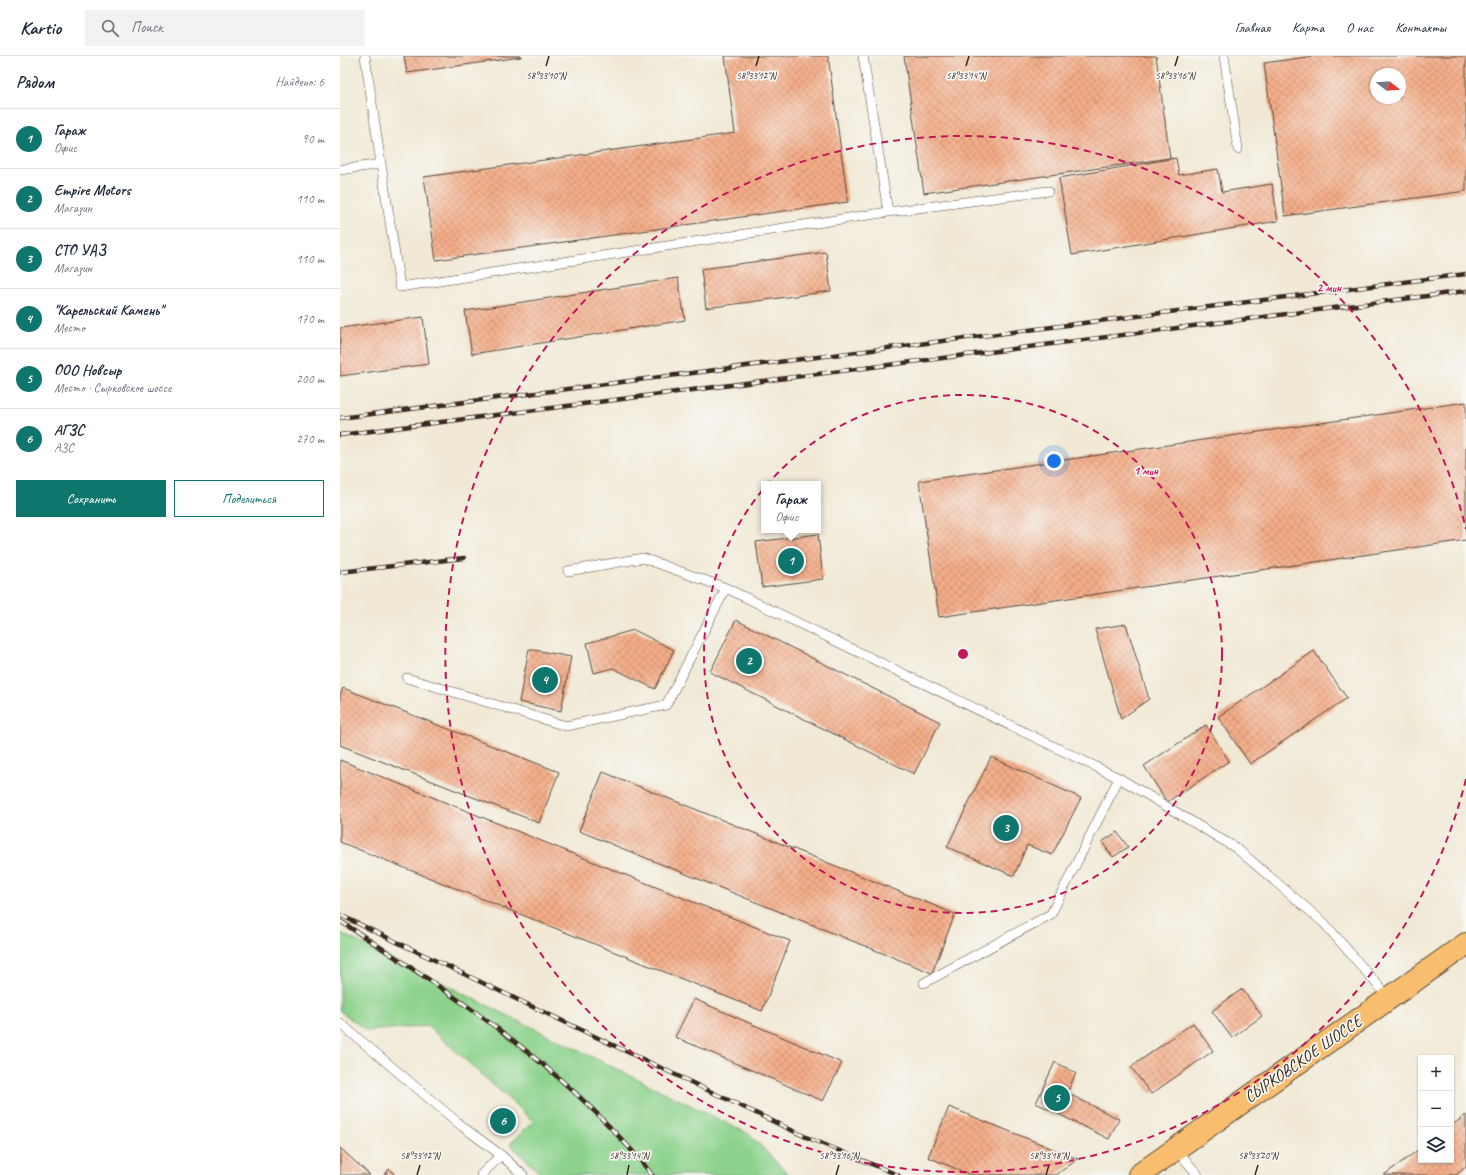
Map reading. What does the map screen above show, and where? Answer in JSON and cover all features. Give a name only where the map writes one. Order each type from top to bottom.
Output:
[{"type":"main road","name":"СЫРКОВСКОЕ ШОССЕ","points":[[1139,1175],[1466,944]]},
{"type":"lane","points":[[365,56],[400,287],[888,212],[1048,191]]},
{"type":"lane","points":[[863,56],[888,212]]},
{"type":"lane","points":[[1224,56],[1238,149]]},
{"type":"lane","points":[[340,170],[381,164]]},
{"type":"lane","points":[[568,571],[642,558],[726,588],[1119,778],[1236,848],[1324,923],[1389,998]]},
{"type":"lane","points":[[407,678],[566,726],[666,705],[726,588]]},
{"type":"lane","points":[[924,983],[1051,914],[1119,778]]},
{"type":"lane","points":[[340,1023],[463,1127],[501,1155],[523,1175]]},
{"type":"lane","points":[[1176,1149],[1198,1175]]},
{"type":"lane","points":[[481,1175],[501,1155]]},
{"type":"green space","points":[[340,933],[749,1134],[789,1175],[542,1175],[510,1144],[533,1121],[428,1026],[367,1031],[340,1011]]},
{"type":"building","points":[[404,56],[521,56],[521,57],[407,73]]},
{"type":"building","points":[[725,56],[828,56],[848,202],[436,260],[424,177],[735,133]]},
{"type":"building","points":[[904,56],[1156,56],[1170,158],[924,193]]},
{"type":"building","points":[[1314,56],[1466,56],[1466,191],[1285,216],[1264,63]]},
{"type":"building","points":[[1176,158],[1179,175],[1218,169],[1222,192],[1272,184],[1278,221],[1072,255],[1059,178]]},
{"type":"building","points":[[826,252],[831,291],[706,308],[701,269]]},
{"type":"building","points":[[678,278],[685,320],[472,354],[465,311]]},
{"type":"building","points":[[423,317],[429,364],[340,376],[340,328]]},
{"type":"building","points":[[1466,402],[1466,540],[939,617],[919,481]]},
{"type":"building","points":[[818,534],[823,579],[762,587],[756,542]]},
{"type":"building","points":[[736,620],[940,722],[914,774],[710,672]]},
{"type":"building","points":[[1126,624],[1149,699],[1121,719],[1095,629]]},
{"type":"building","points":[[634,630],[674,650],[655,689],[613,668],[594,673],[587,643]]},
{"type":"building","points":[[529,649],[571,657],[561,711],[519,702]]},
{"type":"building","points":[[1314,651],[1347,698],[1250,764],[1218,717]]},
{"type":"building","points":[[343,688],[559,772],[539,823],[340,745],[340,696]]},
{"type":"building","points":[[1206,725],[1229,761],[1167,802],[1144,766]]},
{"type":"building","points":[[991,757],[1081,798],[1052,855],[1027,845],[1014,876],[947,847]]},
{"type":"building","points":[[340,760],[790,941],[762,1011],[340,842]]},
{"type":"building","points":[[603,772],[955,914],[932,973],[579,831]]},
{"type":"building","points":[[1117,832],[1128,847],[1113,857],[1102,842]]},
{"type":"building","points":[[1242,989],[1262,1016],[1232,1038],[1212,1011]]},
{"type":"building","points":[[694,999],[842,1063],[823,1101],[675,1037]]},
{"type":"building","points":[[1193,1023],[1213,1051],[1151,1094],[1131,1067]]},
{"type":"building","points":[[1055,1062],[1076,1073],[1067,1093],[1119,1119],[1109,1139],[1036,1103]]},
{"type":"building","points":[[949,1107],[1078,1159],[1056,1175],[971,1175],[928,1157]]},
{"type":"building","points":[[1466,1115],[1466,1167],[1456,1175],[1384,1175],[1418,1150],[1418,1163],[1454,1163],[1454,1124]]},
{"type":"building","points":[[340,1148],[370,1175],[340,1175]]},
{"type":"building","points":[[389,1169],[395,1175],[384,1175]]},
{"type":"railway","points":[[340,418],[1466,274]]},
{"type":"railway","points":[[340,435],[1466,291]]},
{"type":"railway","points":[[340,572],[464,558]]},
{"type":"railway","points":[[340,915],[806,1137],[898,1175]]},
{"type":"railway","points":[[340,921],[446,991],[514,1041],[578,1095],[636,1155],[652,1175]]},
{"type":"place","name":"Гараж","points":[[791,561]]},
{"type":"place","name":"Empire Motors","points":[[749,661]]},
{"type":"place","name":"\"Карельский Камень\"","points":[[545,680]]},
{"type":"place","name":"СТО УАЗ","points":[[1006,828]]},
{"type":"place","name":"ООО Новсыр","points":[[1057,1098]]},
{"type":"place","name":"АГЗС","points":[[503,1121]]}]
